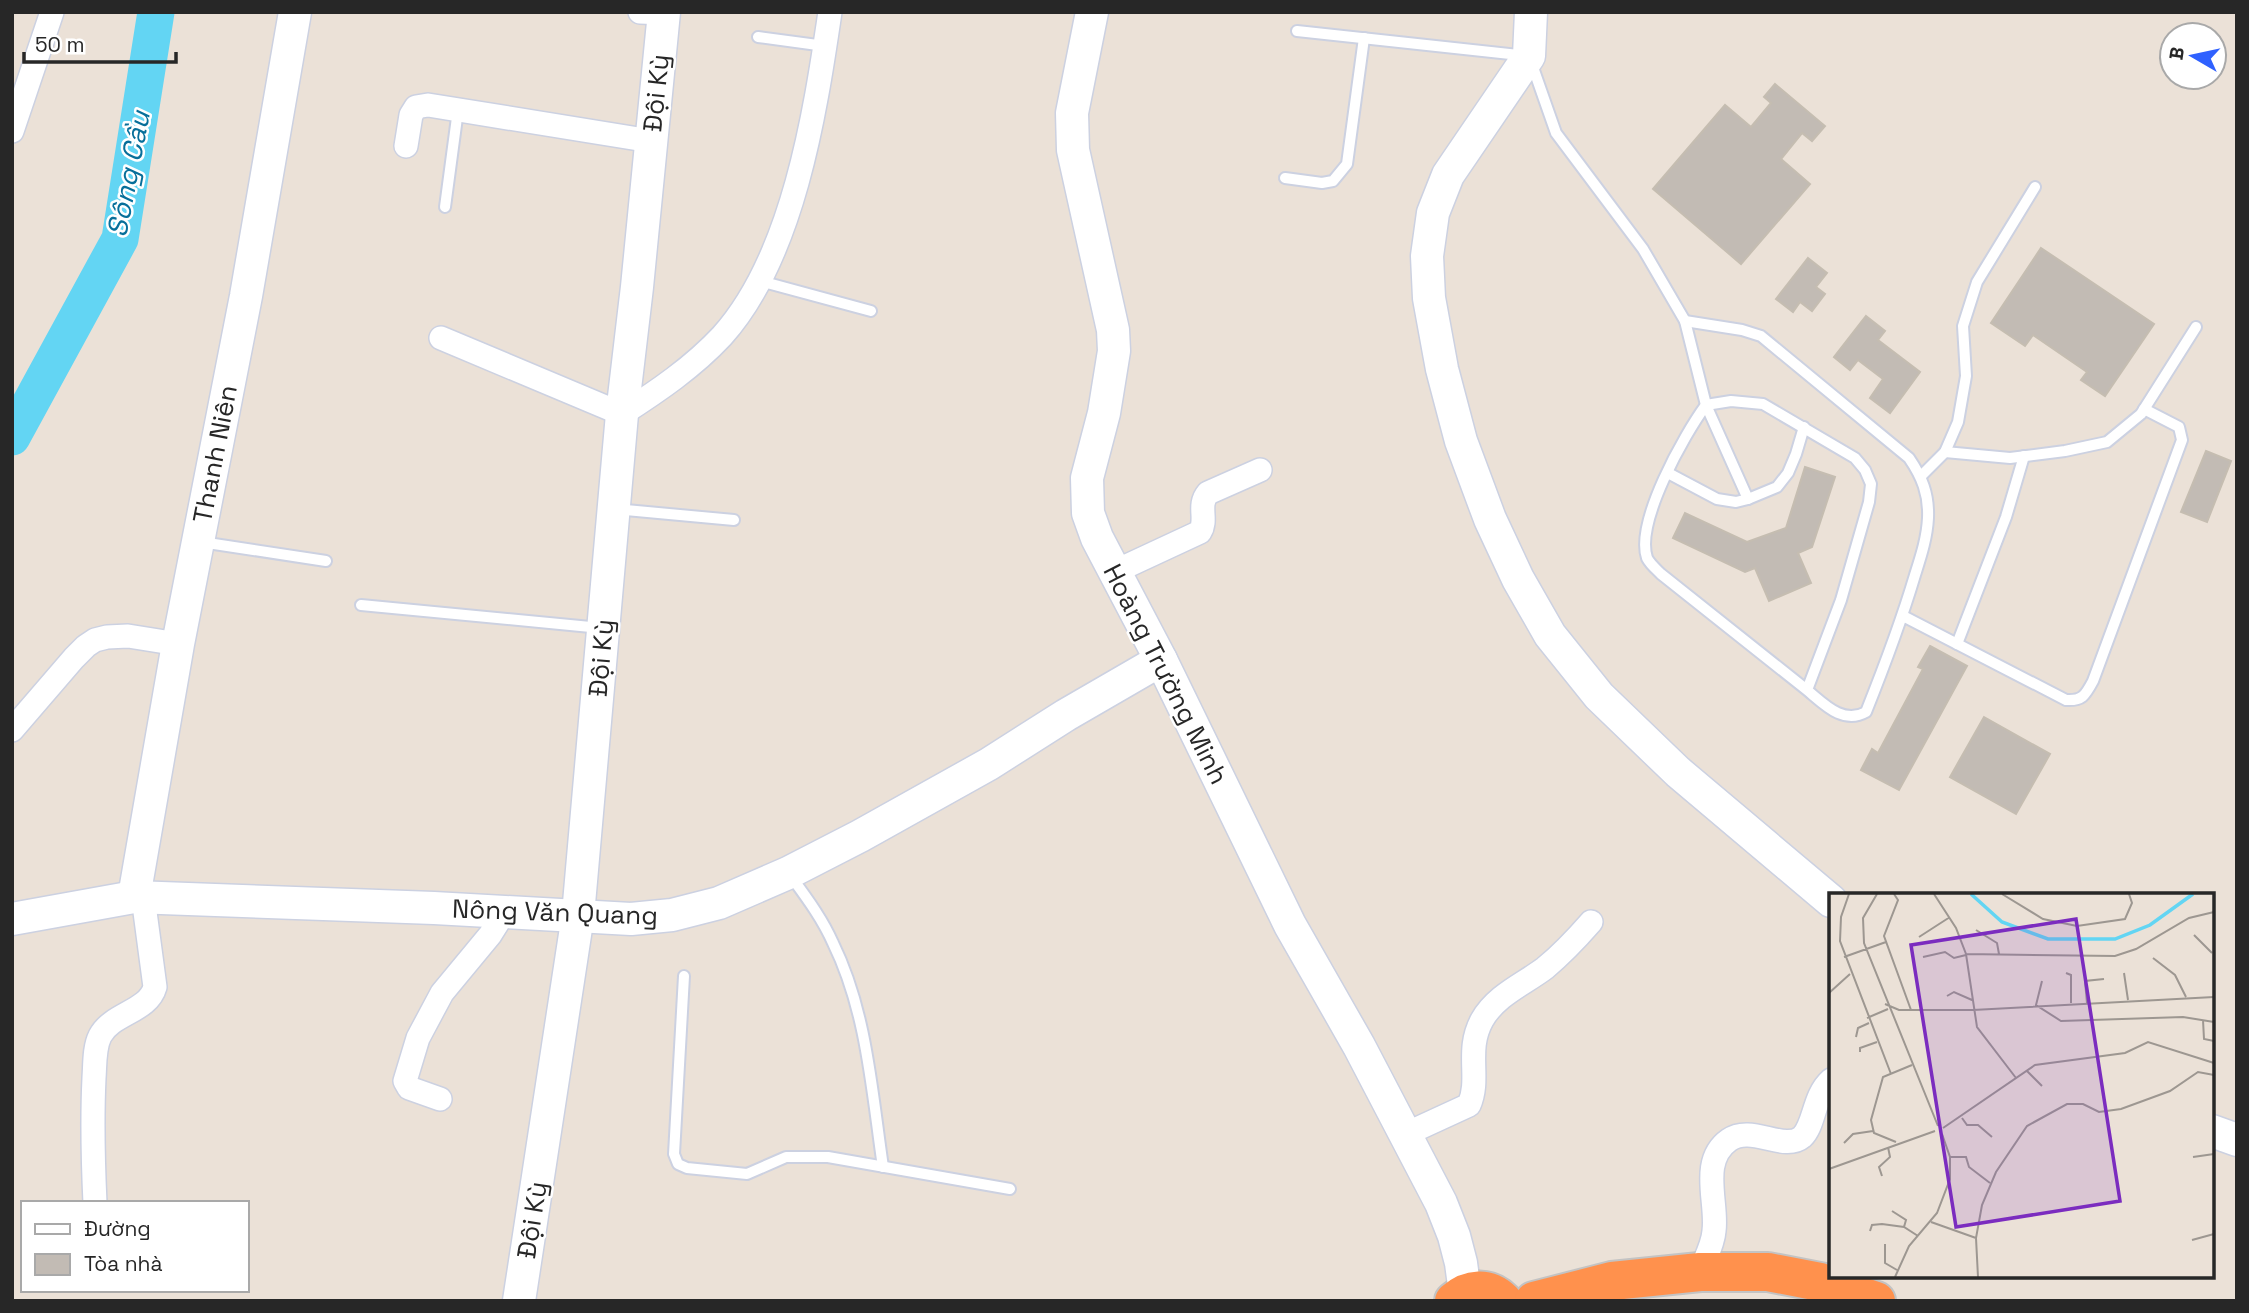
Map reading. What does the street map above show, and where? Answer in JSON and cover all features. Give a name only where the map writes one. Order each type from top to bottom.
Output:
[{"type":"highway","points":[[1534,1301],[1612,1281],[1700,1272],[1768,1272],[1820,1282],[1870,1299]]},
{"type":"highway","points":[[1460,1297],[1476,1290],[1488,1292],[1503,1301]]},
{"type":"street","points":[[12,131],[52,12]]},
{"type":"street","name":"Thanh Niên","points":[[139,897],[178,644],[246,296],[295,12]]},
{"type":"street","points":[[640,12],[664,12]]},
{"type":"street","name":"Đội Kỳ","points":[[519,1301],[579,915],[622,414],[664,12]]},
{"type":"street","points":[[441,338],[622,414],[678,376],[723,335],[760,281],[778,238],[806,142],[830,12]]},
{"type":"street","name":"Hoàng Trường Minh","points":[[1093,12],[1072,113],[1073,150],[1113,330],[1114,351],[1104,413],[1091,457],[1086,495],[1088,513],[1097,538],[1161,660],[1290,925],[1359,1046],[1441,1203],[1457,1250],[1460,1297]]},
{"type":"street","points":[[1531,12],[1529,55],[1448,174],[1433,213],[1427,256],[1429,298],[1461,441],[1490,519],[1518,579],[1550,635],[1599,696],[1678,772],[1829,899]]},
{"type":"street","points":[[406,146],[411,115],[416,107],[428,105],[652,141]]},
{"type":"street","points":[[1114,572],[1200,532],[1203,529],[1203,499],[1208,493],[1260,470]]},
{"type":"street","points":[[12,730],[74,658],[95,640],[128,636],[178,644]]},
{"type":"street","name":"Nông Văn Quang","points":[[12,919],[139,897],[505,911],[631,919],[672,915],[719,903],[788,873],[860,836],[989,764],[1161,660]]},
{"type":"street","points":[[95,1201],[93,1107],[95,1056],[100,1036],[112,1021],[144,1003],[153,994],[155,987],[139,897]]},
{"type":"street","points":[[440,1098],[409,1088],[405,1081],[418,1038],[442,993],[490,935],[505,911]]},
{"type":"street","points":[[1406,1133],[1469,1105],[1474,1085],[1472,1055],[1475,1036],[1483,1018],[1503,996],[1543,969],[1569,947],[1591,922]]},
{"type":"street","points":[[1700,1272],[1714,1234],[1716,1213],[1712,1171],[1721,1147],[1738,1136],[1751,1135],[1782,1141],[1793,1141],[1802,1137],[1818,1097],[1829,1083]]},
{"type":"street","points":[[2214,1132],[2237,1140]]},
{"type":"lane","points":[[1297,31],[1529,55],[1556,133],[1643,249],[1685,321],[1706,405],[1748,499]]},
{"type":"lane","points":[[758,37],[825,46]]},
{"type":"lane","points":[[1286,178],[1322,183],[1333,181],[1347,164],[1364,38]]},
{"type":"lane","points":[[445,207],[458,110]]},
{"type":"lane","points":[[1921,476],[1945,452],[1958,422],[1966,376],[1963,326],[1978,282],[2035,187]]},
{"type":"lane","points":[[760,281],[871,311]]},
{"type":"lane","points":[[1685,321],[1742,330],[1761,336],[1909,458],[1921,476],[1928,517],[1925,540],[1903,616],[1866,712],[1858,717],[1845,716],[1831,709],[1807,690],[1661,574],[1648,561],[1645,528],[1686,433],[1706,405],[1731,401],[1763,404],[1855,458],[1865,470],[1871,484],[1870,502],[1841,600],[1807,690]]},
{"type":"lane","points":[[1945,452],[2010,458],[2107,442],[2141,414],[2196,327]]},
{"type":"lane","points":[[1903,616],[2066,699],[2078,700],[2085,696],[2093,681],[2182,440],[2179,427],[2144,408]]},
{"type":"lane","points":[[1668,473],[1717,499],[1736,502],[1748,499],[1777,487],[1788,473],[1804,426]]},
{"type":"lane","points":[[1957,644],[2006,517],[2024,456]]},
{"type":"lane","points":[[614,509],[734,520]]},
{"type":"lane","points":[[198,541],[326,561]]},
{"type":"lane","points":[[361,606],[603,629]]},
{"type":"lane","points":[[788,873],[819,915],[846,972],[862,1029],[883,1167]]},
{"type":"lane","points":[[684,976],[674,1154],[678,1164],[687,1168],[747,1174],[786,1157],[828,1157],[1010,1189]]},
{"type":"building","points":[[1775,84],[1825,126],[1812,141],[1802,133],[1781,159],[1810,184],[1741,264],[1653,189],[1725,105],[1751,127],[1771,103],[1764,97]]},
{"type":"building","points":[[2041,248],[2154,324],[2105,396],[2081,380],[2087,372],[2033,335],[2025,346],[1991,323]]},
{"type":"building","points":[[1808,258],[1827,273],[1816,287],[1825,294],[1812,311],[1800,302],[1793,312],[1776,299]]},
{"type":"building","points":[[1866,316],[1885,331],[1878,340],[1920,372],[1890,413],[1870,398],[1883,379],[1858,360],[1850,370],[1834,357]]},
{"type":"building","points":[[2206,451],[2231,461],[2207,522],[2181,512]]},
{"type":"building","points":[[1805,467],[1835,477],[1812,547],[1798,553],[1811,583],[1769,601],[1755,568],[1745,572],[1673,538],[1685,513],[1747,542],[1786,528]]},
{"type":"building","points":[[1930,646],[1967,666],[1899,790],[1861,770],[1872,749],[1878,753],[1923,669],[1918,667]]},
{"type":"building","points":[[1984,717],[2050,754],[2016,814],[1950,777]]},
{"type":"waterway","name":"Sông Cầu","points":[[12,437],[120,239],[156,12]]}]
